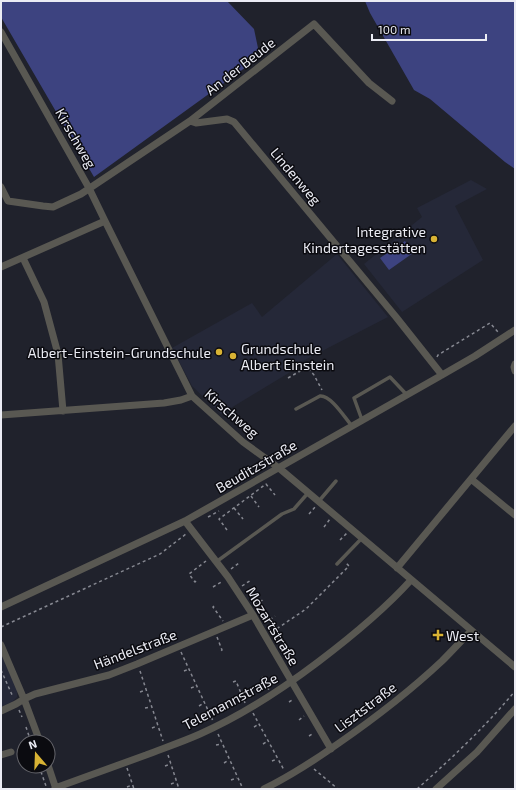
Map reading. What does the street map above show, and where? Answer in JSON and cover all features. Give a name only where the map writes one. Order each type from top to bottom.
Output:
[{"type":"street","name":"An der Beude","points":[[1,187],[8,201],[53,207],[81,194],[190,121],[314,24],[369,83],[392,101]]},
{"type":"street","name":"Kirschweg","points":[[1,32],[89,188],[104,221],[192,396],[243,442],[279,468],[515,667]]},
{"type":"street","name":"Lindenweg","points":[[190,121],[196,123],[227,119],[234,122],[396,317],[442,375]]},
{"type":"street","points":[[1,267],[104,221]]},
{"type":"street","points":[[23,258],[44,302],[58,354],[63,411]]},
{"type":"street","name":"Beuditzstraße","points":[[1,607],[185,521],[475,356],[515,330]]},
{"type":"street","points":[[515,364],[515,370]]},
{"type":"street","points":[[1,415],[164,403],[181,400],[192,396]]},
{"type":"street","points":[[398,568],[515,426]]},
{"type":"street","points":[[471,479],[515,515]]},
{"type":"street","name":"Mozartstraße","points":[[185,521],[214,559],[228,574],[331,749]]},
{"type":"street","name":"Telemannstraße","points":[[56,789],[199,735],[250,709],[292,682],[342,644],[390,602],[411,580]]},
{"type":"street","name":"Händelstraße","points":[[1,711],[35,694],[109,675],[253,615]]},
{"type":"street","name":"Lisztstraße","points":[[264,789],[331,749],[366,724],[402,696],[472,631]]},
{"type":"street","points":[[1,645],[37,734]]},
{"type":"street","points":[[436,789],[476,752],[515,709]]},
{"type":"street","points":[[1,755],[11,752]]},
{"type":"street","points":[[51,774],[56,789]]},
{"type":"lane","points":[[362,420],[354,398],[390,377],[407,395]]},
{"type":"lane","points":[[296,409],[320,396],[324,396],[331,400],[352,426]]},
{"type":"lane","points":[[318,502],[336,481]]},
{"type":"lane","points":[[214,559],[282,514],[294,509],[308,493]]},
{"type":"lane","points":[[337,564],[362,538]]},
{"type":"path","points":[[435,366],[438,355],[490,323],[497,331]]},
{"type":"path","points":[[288,378],[308,367],[314,375],[324,396]]},
{"type":"path","points":[[227,530],[218,519],[266,484],[275,495]]},
{"type":"path","points":[[251,496],[259,507]]},
{"type":"path","points":[[309,514],[318,502]]},
{"type":"path","points":[[234,508],[243,519]]},
{"type":"path","points":[[1,626],[160,554],[191,529]]},
{"type":"path","points":[[196,581],[194,582],[189,574],[214,559]]},
{"type":"path","points":[[265,637],[306,609],[349,566],[342,560]]},
{"type":"path","points":[[213,587],[239,563]]},
{"type":"path","points":[[239,588],[251,580]]},
{"type":"path","points":[[252,607],[264,599]]},
{"type":"path","points":[[214,606],[213,607],[225,627]]},
{"type":"path","points":[[263,624],[275,616]]},
{"type":"path","points":[[214,631],[222,650],[221,651]]},
{"type":"path","points":[[179,646],[243,789]]},
{"type":"path","points":[[137,664],[179,789]]},
{"type":"path","points":[[184,671],[189,669]]},
{"type":"path","points":[[263,677],[262,678],[272,695]]},
{"type":"path","points":[[233,682],[236,681],[244,701],[259,724],[288,776]]},
{"type":"path","points":[[191,688],[196,686]]},
{"type":"path","points":[[140,692],[146,690]]},
{"type":"path","points":[[417,789],[476,734],[515,691]]},
{"type":"path","points":[[289,702],[294,699]]},
{"type":"path","points":[[199,706],[204,703]]},
{"type":"path","points":[[145,708],[152,707]]},
{"type":"path","points":[[299,720],[305,716]]},
{"type":"path","points":[[254,727],[259,724]]},
{"type":"path","points":[[152,728],[158,726]]},
{"type":"path","points":[[309,736],[314,733]]},
{"type":"path","points":[[263,744],[268,741]]},
{"type":"path","points":[[216,745],[222,743]]},
{"type":"path","points":[[272,762],[278,758]]},
{"type":"path","points":[[224,763],[230,759]]},
{"type":"path","points":[[125,763],[134,789]]},
{"type":"path","points":[[309,763],[315,771],[338,789]]},
{"type":"path","points":[[165,766],[171,764]]},
{"type":"path","points":[[42,774],[47,789]]},
{"type":"path","points":[[232,780],[238,777]]},
{"type":"path","points":[[171,784],[176,782]]},
{"type":"path","points":[[127,787],[132,785]]},
{"type":"shaded area","points":[[1,1],[227,1],[254,29],[258,48],[253,62],[94,177],[1,17]]},
{"type":"shaded area","points":[[365,1],[515,1],[515,169],[430,99],[414,90],[370,13]]},
{"type":"shaded area","name":"Integrative Kindertagesstätten","points":[[471,180],[487,189],[455,206],[483,260],[402,312],[364,264],[422,217],[417,208]]},
{"type":"shaded area","points":[[405,241],[413,253],[389,270],[380,258]]},
{"type":"shaded area","points":[[337,254],[388,317],[295,365],[297,368],[221,414],[192,386],[172,348],[252,303],[262,317]]},
{"type":"shaded area","points":[[1,652],[17,688],[17,697],[12,702],[1,707]]},
{"type":"place","name":"Integrative Kindertagesstätten","points":[[434,239]]},
{"type":"place","name":"Albert-Einstein-Grundschule","points":[[219,352]]},
{"type":"place","name":"Grundschule Albert Einstein","points":[[233,356]]},
{"type":"place","name":"West","points":[[438,635]]}]
